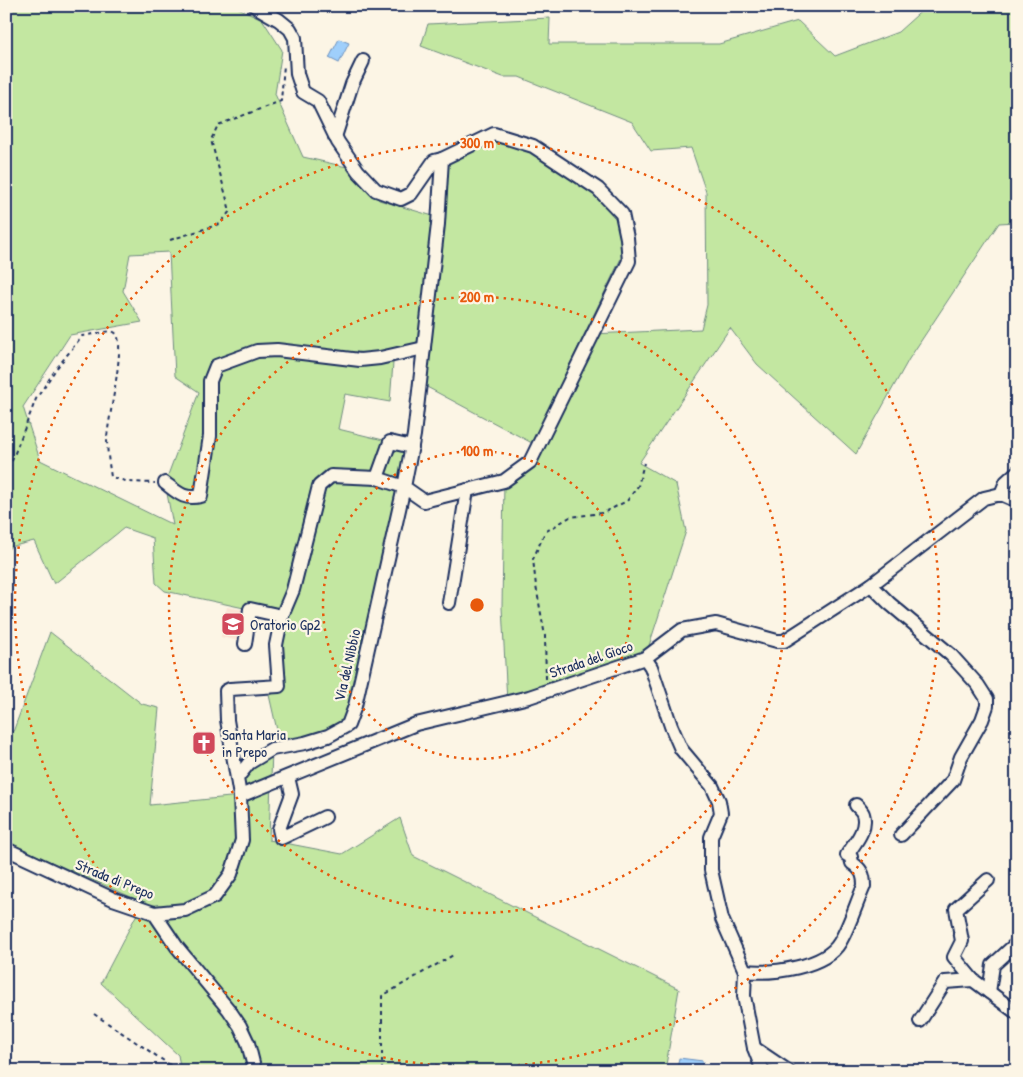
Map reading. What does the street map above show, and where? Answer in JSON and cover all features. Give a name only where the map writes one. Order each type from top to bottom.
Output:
[{"type":"street","points":[[245,644],[250,609],[282,616],[293,590],[320,486],[331,476],[377,478],[404,487],[424,501],[504,481],[530,462],[629,261],[622,214],[598,189],[533,146],[494,134],[434,161],[411,194],[401,199],[376,190],[358,171],[335,137],[318,101],[303,92],[297,74],[295,38],[290,30],[279,20],[255,6]]},
{"type":"street","points":[[335,137],[352,84],[363,61]]},
{"type":"street","points":[[404,487],[412,447],[424,348],[438,224],[442,159]]},
{"type":"street","points":[[165,483],[181,495],[192,498],[201,496],[210,436],[210,381],[216,366],[257,351],[277,350],[360,360],[380,358],[424,348]]},
{"type":"street","points":[[377,478],[390,442],[412,447]]},
{"type":"street","points":[[1017,472],[1006,482],[1002,494],[1017,501]]},
{"type":"street","name":"Via del Nibbio","points":[[237,778],[249,763],[272,749],[306,743],[328,736],[348,725],[355,706],[404,487]]},
{"type":"street","points":[[449,603],[467,490]]},
{"type":"street","name":"Strada del Gioco","points":[[240,796],[416,724],[529,697],[645,658],[682,630],[716,624],[777,641],[784,641],[871,584],[984,498],[1002,494]]},
{"type":"street","points":[[871,584],[889,603],[951,656],[978,685],[987,699],[987,706],[982,720],[961,757],[953,780],[901,835]]},
{"type":"street","name":"Strada di Prepo","points":[[6,849],[113,899],[154,913],[185,910],[215,896],[231,874],[242,840],[240,796],[227,720],[226,691],[230,689],[279,686],[276,645],[282,616]]},
{"type":"street","points":[[645,658],[651,667],[681,749],[712,786],[719,801],[720,813],[711,837],[711,870],[722,919],[745,971],[744,996],[754,1048],[763,1071]]},
{"type":"street","points":[[288,777],[292,794],[279,829],[281,838],[325,817]]},
{"type":"street","points":[[745,971],[791,970],[829,955],[841,942],[864,886],[864,877],[860,868],[852,863],[851,858],[847,855],[864,825],[863,813],[856,805]]},
{"type":"street","points":[[988,880],[956,909],[962,941],[954,957],[973,980],[1017,1013]]},
{"type":"street","points":[[154,913],[177,947],[240,1026],[248,1043],[256,1071]]},
{"type":"street","points":[[989,992],[993,965],[1017,943]]},
{"type":"street","points":[[920,1021],[945,982],[973,980]]},
{"type":"street","points":[[754,1048],[788,1071]]},
{"type":"path","points":[[170,240],[220,224],[230,211],[211,140],[218,125],[282,101],[285,62]]},
{"type":"path","points":[[6,476],[36,399],[56,369],[82,336],[111,331],[118,338],[112,409],[107,438],[112,476],[129,482],[165,483]]},
{"type":"path","points":[[546,691],[545,636],[533,559],[546,532],[570,516],[603,513],[627,501],[638,486],[644,464]]},
{"type":"path","points":[[382,1071],[382,996],[455,954]]},
{"type":"path","points":[[94,1014],[179,1071]]},
{"type":"path","points":[[465,1071],[470,1069],[471,1071]]},
{"type":"shaded area","name":"Oratorio Gp2","points":[[227,607],[246,610],[240,641],[221,637]]},
{"type":"green space","points":[[6,6],[234,6],[262,19],[282,50],[275,94],[303,157],[351,168],[379,200],[433,216],[419,342],[393,363],[390,402],[345,394],[338,429],[412,447],[348,725],[328,736],[279,739],[269,695],[284,690],[281,616],[165,591],[156,583],[153,538],[124,528],[54,584],[34,541],[10,547],[6,552]],"holes":[[[169,252],[175,376],[199,392],[165,483],[173,525],[40,460],[23,407],[70,335],[142,322],[123,291],[130,254]]]},
{"type":"green space","points":[[927,6],[1017,6],[1017,222],[999,223],[909,359],[856,454],[757,364],[730,328],[639,463],[676,484],[686,531],[645,658],[507,702],[502,607],[504,481],[530,462],[593,334],[701,329],[707,305],[706,192],[691,148],[651,151],[632,122],[519,77],[503,77],[421,46],[428,24],[550,18],[549,44],[719,44],[798,21],[835,56],[898,32]]},
{"type":"green space","points":[[493,142],[539,153],[618,211],[624,252],[532,443],[425,386],[444,159]]},
{"type":"green space","points":[[50,632],[142,704],[159,708],[150,805],[240,796],[237,778],[272,749],[269,840],[342,854],[400,818],[413,856],[679,989],[665,1071],[181,1071],[178,1055],[101,983],[140,908],[140,901],[6,842],[6,725],[13,732]]},
{"type":"water","points":[[339,39],[349,43],[339,63],[329,58]]},
{"type":"water","points":[[679,1058],[703,1061],[700,1071],[677,1069]]},
{"type":"place","name":"Oratorio Gp2","points":[[233,624]]},
{"type":"place","name":"Santa Maria in Prepo","points":[[204,743]]}]
